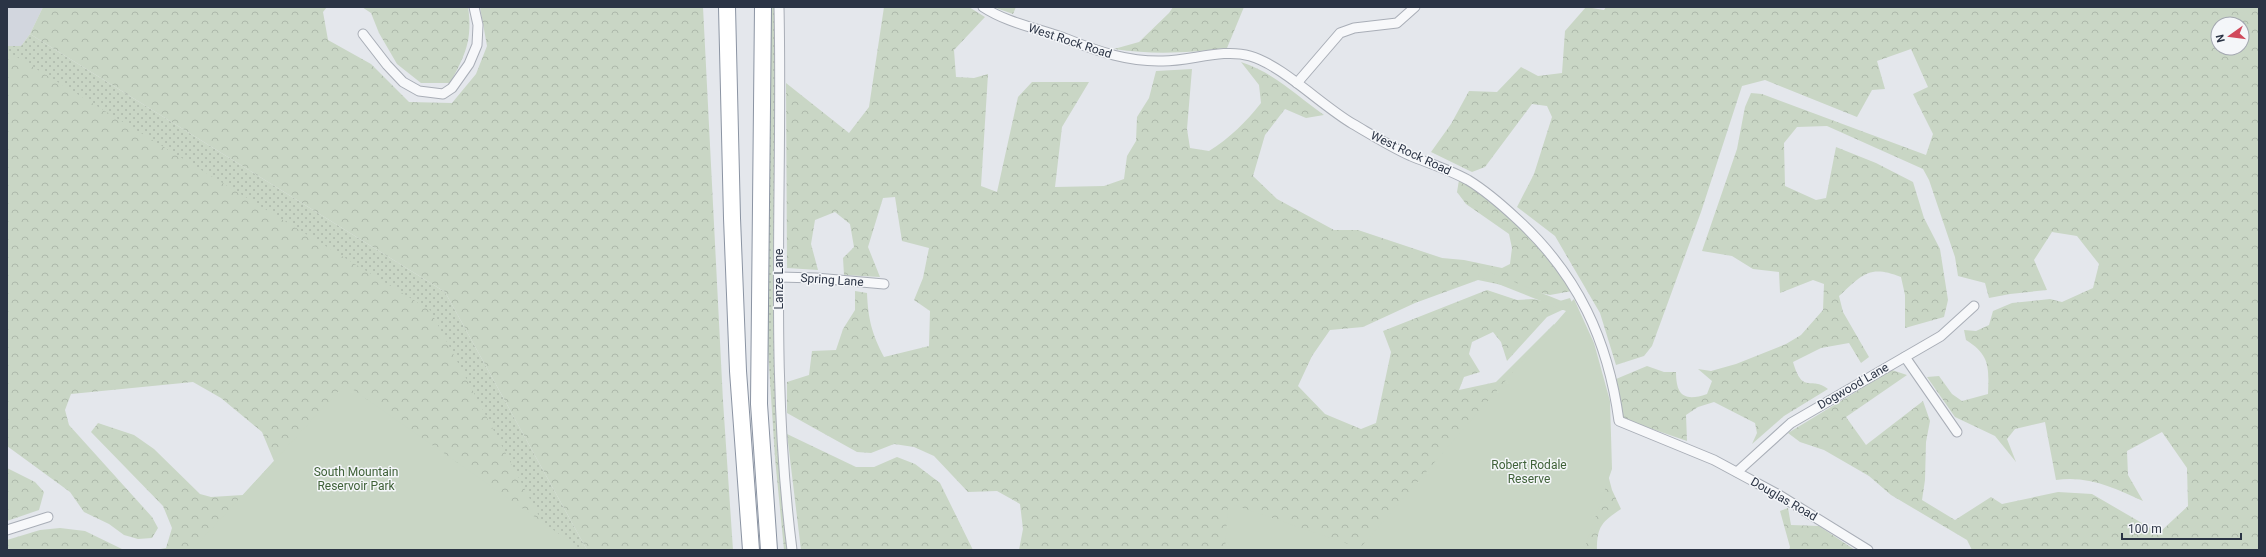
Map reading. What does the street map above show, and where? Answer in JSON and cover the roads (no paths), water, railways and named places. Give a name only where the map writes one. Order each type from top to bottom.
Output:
[{"type":"highway","points":[[723,7],[738,371],[751,550]]},
{"type":"highway","points":[[727,7],[732,218]]},
{"type":"highway","points":[[756,7],[760,250]]},
{"type":"highway","points":[[763,7],[759,404],[769,550]]},
{"type":"street","points":[[363,34],[387,65],[412,88],[430,94],[439,94],[452,88],[469,64],[477,45],[478,25],[474,7]]},
{"type":"street","name":"Lanze Lane","points":[[779,7],[778,365],[781,441],[792,550]]},
{"type":"street","name":"West Rock Road","points":[[983,7],[1014,23],[1109,55],[1134,60],[1160,61],[1241,54],[1260,60],[1297,83],[1332,110],[1388,144],[1467,180],[1481,188],[1511,214],[1555,258],[1587,310],[1609,367],[1619,421],[1698,452]]},
{"type":"street","points":[[1297,83],[1340,33],[1354,28],[1397,23],[1415,7]]},
{"type":"street","name":"Spring Lane","points":[[779,277],[816,278],[884,284]]},
{"type":"street","name":"Dogwood Lane","points":[[1737,472],[1802,415],[1941,336],[1974,306]]},
{"type":"street","points":[[1905,357],[1957,432]]},
{"type":"street","name":"Douglas Road","points":[[1698,452],[1800,507],[1868,550]]},
{"type":"street","points":[[7,530],[48,517]]},
{"type":"park label","name":"Robert Rodale Reserve","points":[[1529,472]]},
{"type":"park label","name":"South Mountain Reservoir Park","points":[[356,479]]}]
